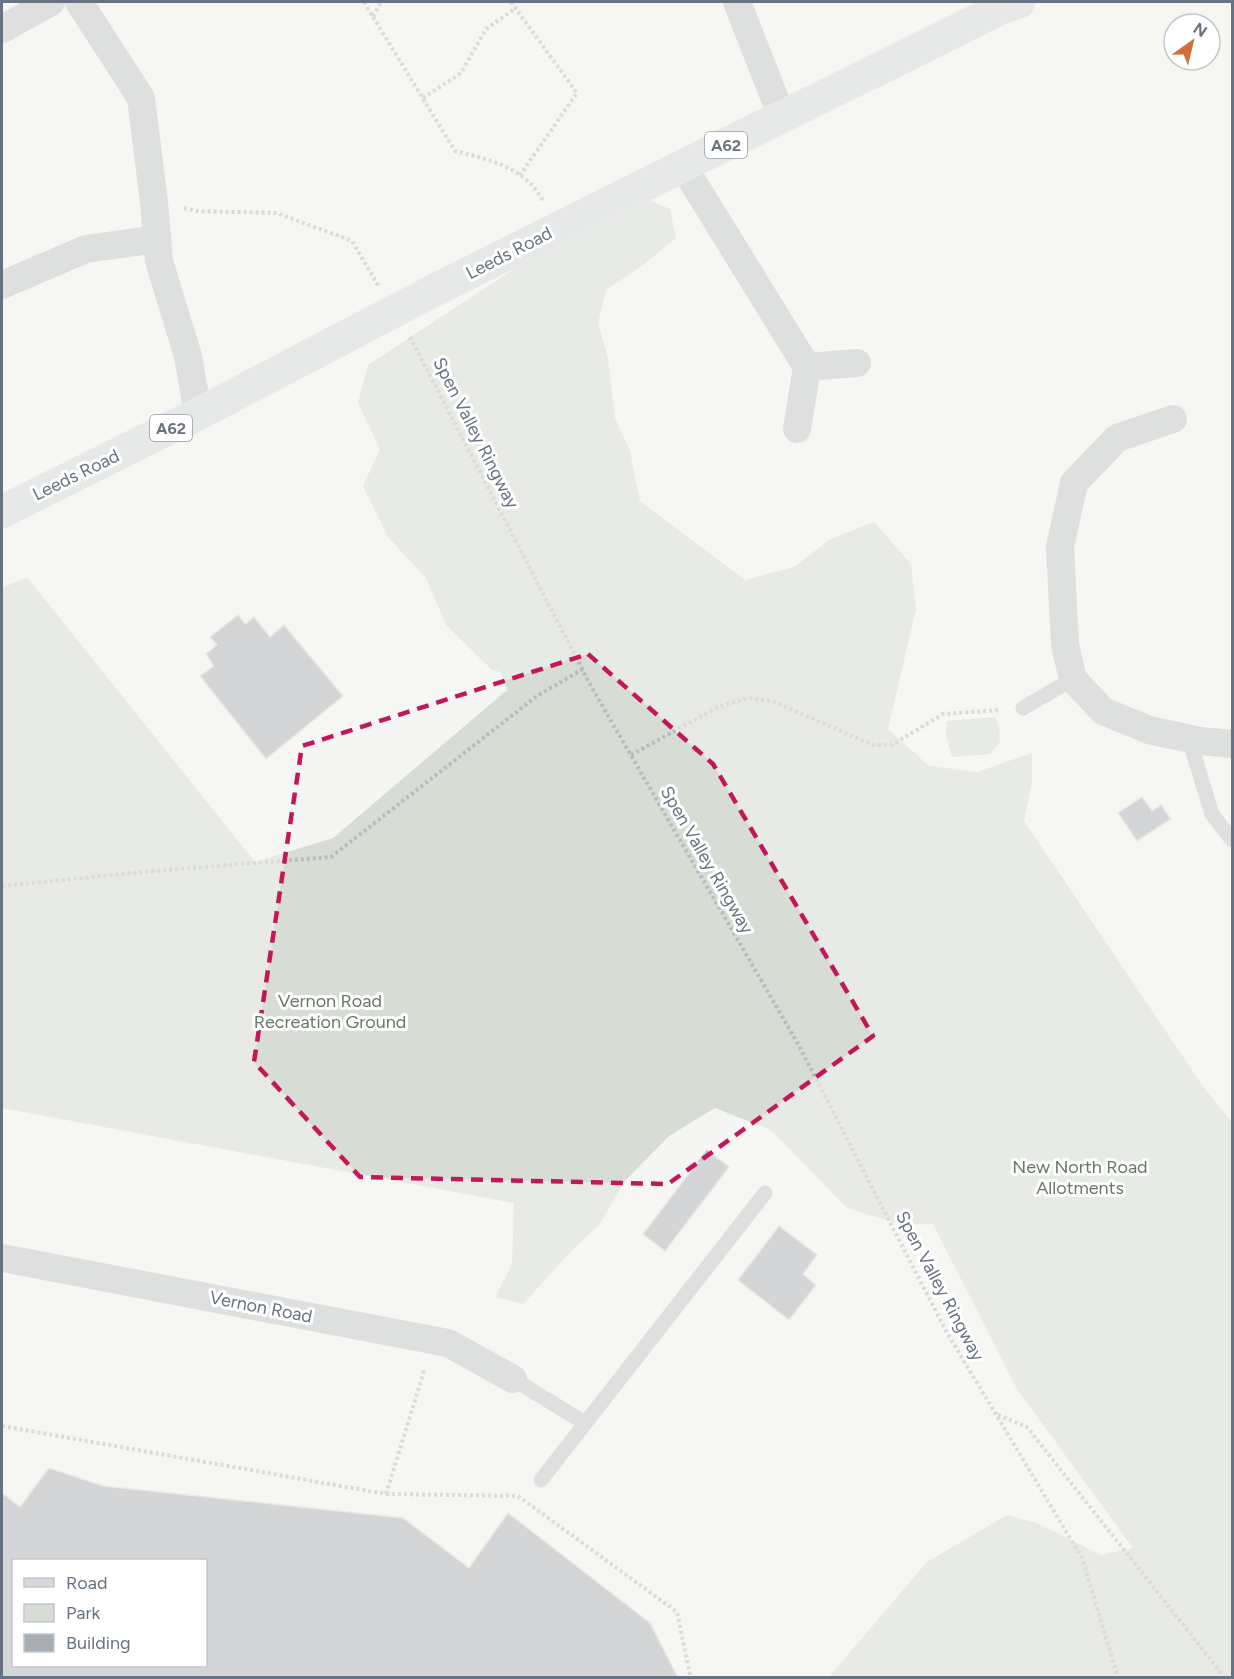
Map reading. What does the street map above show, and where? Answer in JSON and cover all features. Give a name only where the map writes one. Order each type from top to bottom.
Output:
[{"type":"main road","name":"Leeds Road","points":[[2,512],[340,342],[433,291],[1002,8],[1020,2]]},
{"type":"street","points":[[2,28],[51,2]]},
{"type":"street","points":[[79,2],[141,98],[159,261],[188,356],[198,414]]},
{"type":"street","points":[[737,2],[782,117]]},
{"type":"street","points":[[683,166],[807,367],[797,429]]},
{"type":"street","points":[[2,285],[86,249],[157,239]]},
{"type":"street","points":[[807,367],[858,363]]},
{"type":"street","points":[[1173,419],[1117,438],[1074,483],[1060,547],[1065,645],[1073,679],[1103,711],[1149,730],[1189,739],[1233,744]]},
{"type":"street","name":"Vernon Road","points":[[2,1258],[448,1343],[513,1379]]},
{"type":"lane","points":[[1023,708],[1073,679]]},
{"type":"lane","points":[[1189,739],[1212,814],[1233,840]]},
{"type":"lane","points":[[541,1480],[765,1193]]},
{"type":"lane","points":[[513,1379],[585,1423]]},
{"type":"path","points":[[364,2],[455,151],[499,162],[520,175],[537,190],[557,229]]},
{"type":"path","points":[[373,16],[381,2]]},
{"type":"path","points":[[511,2],[577,93],[520,175]]},
{"type":"path","points":[[423,98],[461,73],[486,29],[516,8]]},
{"type":"path","points":[[154,202],[196,211],[277,213],[352,241],[383,292]]},
{"type":"path","name":"Spen Valley Ringway","points":[[407,333],[592,688],[798,1044],[946,1331],[1082,1558],[1118,1677]]},
{"type":"path","points":[[2,886],[331,856],[537,696],[583,669]]},
{"type":"path","points":[[630,755],[718,707],[748,698],[772,701],[873,745],[892,745],[943,714],[1023,708]]},
{"type":"path","points":[[386,1494],[433,1340]]},
{"type":"path","points":[[996,1414],[1027,1427],[1225,1677]]},
{"type":"path","points":[[2,1426],[386,1494],[518,1496],[676,1612],[690,1675],[693,1677]]},
{"type":"highlighted area","points":[[588,654],[713,764],[873,1036],[668,1184],[360,1177],[254,1062],[302,746]]},
{"type":"green space","points":[[645,199],[670,209],[676,238],[642,266],[606,290],[598,323],[608,358],[615,418],[630,451],[640,501],[745,580],[794,567],[829,540],[874,522],[911,564],[916,609],[888,729],[929,766],[977,772],[1032,753],[1032,781],[1024,821],[1204,1088],[1232,1122],[1232,1677],[829,1677],[927,1562],[1007,1515],[1037,1523],[1101,1555],[1133,1548],[1017,1389],[933,1224],[903,1225],[847,1208],[771,1130],[715,1108],[669,1136],[625,1181],[599,1225],[576,1246],[523,1304],[495,1297],[512,1265],[514,1203],[2,1108],[2,588],[27,577],[255,862],[333,838],[507,690],[501,672],[492,670],[446,625],[426,578],[388,537],[363,486],[380,449],[358,403],[368,365],[522,264]]},
{"type":"green space","points":[[995,717],[999,726],[1000,742],[990,754],[952,757],[946,736],[947,721]]},
{"type":"building","points":[[238,615],[245,624],[254,617],[270,637],[284,625],[343,696],[266,759],[200,676],[214,666],[206,654],[217,645],[210,637]]},
{"type":"building","points":[[1142,797],[1152,811],[1161,805],[1171,819],[1137,841],[1118,813]]},
{"type":"building","points":[[707,1150],[729,1167],[665,1251],[643,1234]]},
{"type":"building","points":[[779,1226],[817,1255],[803,1274],[816,1285],[789,1320],[738,1280]]},
{"type":"building","points":[[49,1468],[103,1486],[403,1518],[469,1568],[508,1513],[650,1623],[678,1678],[2,1678],[2,1493],[20,1507]]},
{"type":"park label","name":"Vernon Road Recreation Ground","points":[[330,1011]]},
{"type":"park label","name":"New North Road Allotments","points":[[1080,1177]]}]
